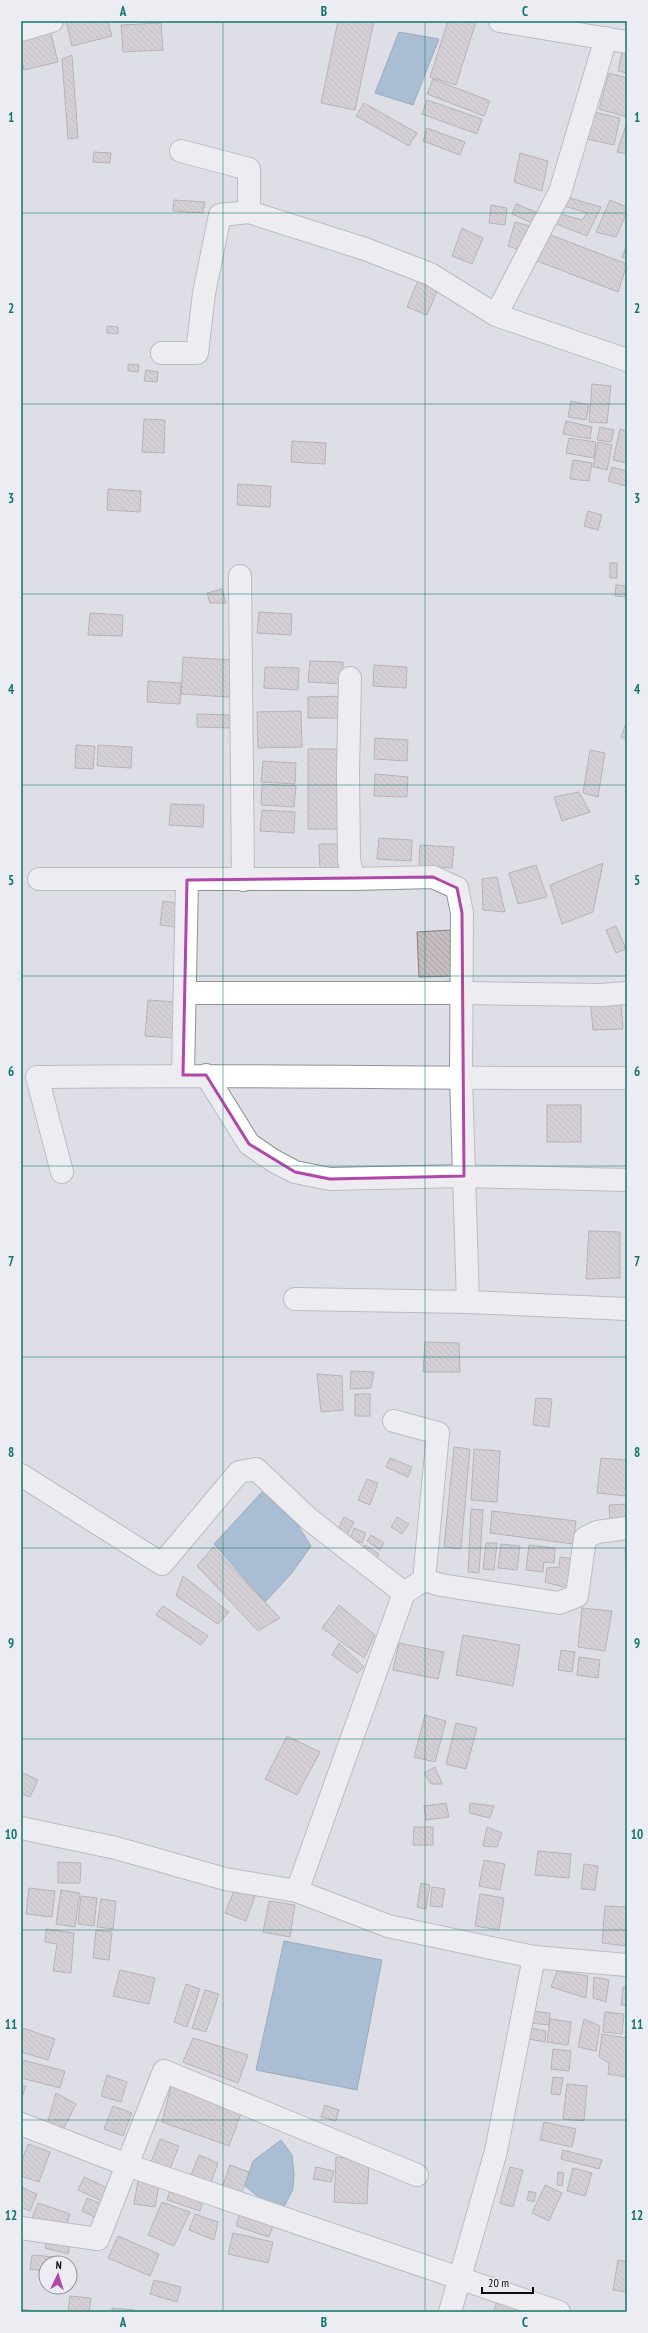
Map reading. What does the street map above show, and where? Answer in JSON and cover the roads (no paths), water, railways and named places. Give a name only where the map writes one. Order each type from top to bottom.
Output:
[{"type":"street","points":[[21,30],[52,21]]},
{"type":"street","points":[[500,21],[627,42]]},
{"type":"street","points":[[496,314],[560,192],[606,38]]},
{"type":"street","points":[[181,151],[249,169],[249,212]]},
{"type":"street","points":[[162,353],[196,353],[204,294],[220,216],[249,212],[365,249],[430,274],[496,314],[627,360]]},
{"type":"street","points":[[240,576],[243,880]]},
{"type":"street","points":[[350,678],[348,796],[349,860],[354,879]]},
{"type":"street","points":[[39,879],[243,880],[433,877],[457,888],[462,913],[461,1078],[468,1302]]},
{"type":"street","points":[[183,1075],[186,993],[187,880]]},
{"type":"street","points":[[186,993],[462,993],[601,995],[627,993]]},
{"type":"street","points":[[206,1075],[249,1144],[274,1161],[295,1172],[330,1179],[464,1176],[627,1180]]},
{"type":"street","points":[[62,1172],[37,1077],[206,1075],[627,1078]]},
{"type":"street","points":[[295,1299],[468,1302],[627,1309]]},
{"type":"street","points":[[394,1421],[438,1433],[424,1580]]},
{"type":"street","points":[[21,1475],[162,1564],[239,1472],[256,1469],[309,1519],[404,1593]]},
{"type":"street","points":[[297,1891],[404,1593],[424,1580],[441,1585],[559,1603],[577,1596],[584,1538],[597,1532],[627,1528]]},
{"type":"street","points":[[21,1828],[116,1848],[225,1879],[297,1891],[388,1926],[534,1957],[627,1965]]},
{"type":"street","points":[[450,2312],[496,2151],[534,1957]]},
{"type":"street","points":[[21,2228],[98,2239],[164,2071],[417,2175]]},
{"type":"street","points":[[21,2124],[128,2165],[559,2312]]},
{"type":"water","points":[[399,32],[439,39],[413,105],[375,93]]},
{"type":"water","points":[[262,1492],[297,1524],[311,1546],[291,1574],[265,1602],[214,1544]]},
{"type":"water","points":[[284,1941],[382,1960],[357,2090],[256,2070]]},
{"type":"water","points":[[281,2140],[292,2155],[294,2174],[293,2189],[285,2205],[270,2206],[245,2186],[253,2161]]}]
